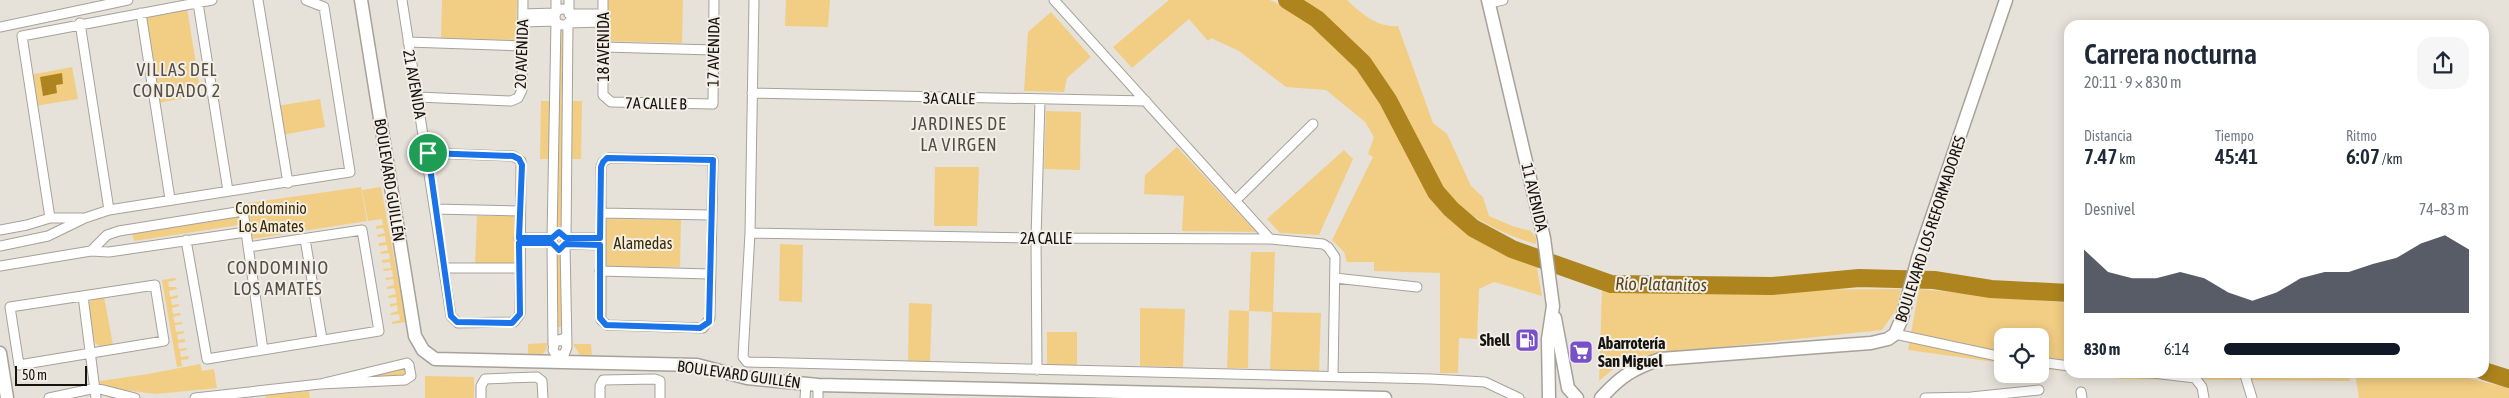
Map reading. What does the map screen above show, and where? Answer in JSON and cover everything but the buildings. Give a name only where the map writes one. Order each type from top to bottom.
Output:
[{"type":"main road","name":"BOULEVARD GUILLÉN","points":[[361,0],[416,340],[428,355],[440,360],[697,365],[747,378],[812,384],[987,393],[1385,398]]},
{"type":"main road","name":"BOULEVARD LOS REFORMADORES","points":[[1601,398],[1616,380],[1637,366],[1661,359],[1871,343],[1888,339],[1895,334],[1902,318],[1918,258],[2006,0]]},
{"type":"main road","name":"11 AVENIDA","points":[[1489,2],[1544,238],[1553,306],[1548,339],[1549,398]]},
{"type":"main road","points":[[1553,306],[1568,388],[1577,398]]},
{"type":"main road","points":[[0,353],[7,398]]},
{"type":"street","points":[[0,26],[128,0]]},
{"type":"street","points":[[50,218],[22,36],[80,23],[141,14],[212,0]]},
{"type":"street","points":[[258,0],[288,183]]},
{"type":"street","points":[[0,246],[48,236],[85,218],[109,210],[350,172],[324,8],[306,0]]},
{"type":"street","name":"21 AVENIDA","points":[[402,0],[428,153],[451,316],[458,323],[512,323],[520,314],[519,268]]},
{"type":"street","name":"20 AVENIDA","points":[[418,97],[509,100],[518,98],[522,92],[523,0]]},
{"type":"street","points":[[545,362],[552,357],[553,346],[552,240],[556,0]]},
{"type":"street","points":[[553,346],[559,356],[565,354],[567,346],[565,241],[569,0]]},
{"type":"street","name":"18 AVENIDA","points":[[603,94],[604,0]]},
{"type":"street","name":"17 AVENIDA","points":[[712,104],[714,0]]},
{"type":"street","points":[[754,0],[750,233],[743,357],[747,362],[1333,376],[1485,382],[1503,394],[1518,398]]},
{"type":"street","points":[[1054,0],[1270,239]]},
{"type":"street","points":[[1489,2],[1503,0]]},
{"type":"street","points":[[198,3],[228,191]]},
{"type":"street","points":[[556,17],[562,8],[569,18]]},
{"type":"street","points":[[141,14],[170,199]]},
{"type":"street","points":[[522,18],[556,17]]},
{"type":"street","points":[[556,17],[563,26],[569,18]]},
{"type":"street","points":[[569,18],[603,18]]},
{"type":"street","points":[[80,23],[109,210]]},
{"type":"street","points":[[408,42],[522,46]]},
{"type":"street","points":[[603,47],[714,50]]},
{"type":"street","name":"3A CALLE","points":[[752,93],[1146,101]]},
{"type":"street","name":"7A CALLE B","points":[[603,94],[611,102],[712,104]]},
{"type":"street","points":[[1037,370],[1036,238],[1040,100]]},
{"type":"street","points":[[1236,200],[1313,124]]},
{"type":"street","points":[[428,153],[513,156],[519,159],[522,165],[519,268],[444,268]]},
{"type":"street","points":[[609,158],[713,160],[711,215],[710,318],[707,325],[700,328],[607,326],[600,318],[600,213],[601,167],[603,162],[609,158]]},
{"type":"street","points":[[435,209],[520,211]]},
{"type":"street","points":[[91,250],[107,235],[119,231],[243,211],[263,350]]},
{"type":"street","points":[[600,213],[711,215]]},
{"type":"street","points":[[0,230],[50,218],[85,218]]},
{"type":"street","points":[[27,225],[31,241]]},
{"type":"street","points":[[186,240],[208,359],[379,330],[362,230],[248,247]]},
{"type":"street","points":[[0,266],[91,250],[109,252],[246,232]]},
{"type":"street","points":[[519,240],[552,240],[559,232],[565,241]]},
{"type":"street","name":"2A CALLE","points":[[750,233],[1036,238],[1270,239],[1316,242],[1328,247],[1335,257],[1335,278]]},
{"type":"street","points":[[305,239],[322,339]]},
{"type":"street","points":[[552,240],[559,250],[565,241]]},
{"type":"street","points":[[565,241],[600,242]]},
{"type":"street","points":[[600,271],[710,274]]},
{"type":"street","points":[[1333,376],[1335,278],[1417,287]]},
{"type":"street","points":[[155,285],[164,340],[19,365],[10,307],[83,296],[155,285]]},
{"type":"street","points":[[83,296],[96,393]]},
{"type":"street","points":[[1895,334],[1994,355]]},
{"type":"street","points":[[553,346],[560,338],[567,346],[571,357],[577,363]]},
{"type":"street","points":[[195,398],[320,384],[409,379],[410,368],[407,363],[320,384]]},
{"type":"street","points":[[2049,363],[2064,365]]},
{"type":"street","points":[[481,398],[482,382],[490,378],[537,377],[540,378],[543,384],[543,398]]},
{"type":"street","points":[[2195,378],[2202,387],[2204,398]]},
{"type":"street","points":[[2246,378],[2252,398]]},
{"type":"street","points":[[600,398],[601,381],[606,379],[655,379],[660,381],[660,398]]},
{"type":"street","points":[[805,398],[812,384]]},
{"type":"street","points":[[812,384],[818,398]]},
{"type":"street","points":[[1925,398],[1971,397],[2039,390]]},
{"type":"street","points":[[49,398],[96,393],[135,398]]},
{"type":"green space","points":[[442,0],[517,0],[516,40],[441,38]]},
{"type":"green space","points":[[608,0],[683,0],[682,43],[607,41]]},
{"type":"green space","points":[[786,0],[830,0],[828,27],[785,26]]},
{"type":"green space","points":[[1169,0],[1270,0],[1307,18],[1338,45],[1370,82],[1405,147],[1421,169],[1431,196],[1454,221],[1475,239],[1503,252],[1536,263],[1542,296],[1494,282],[1479,289],[1477,339],[1459,338],[1458,373],[1440,373],[1440,273],[1374,271],[1374,262],[1347,262],[1344,252],[1332,240],[1373,157],[1368,154],[1374,137],[1365,122],[1326,90],[1286,87],[1239,51],[1211,38],[1208,41],[1189,19],[1132,68],[1113,47]]},
{"type":"green space","points":[[1296,0],[1347,0],[1370,19],[1383,25],[1398,26],[1433,123],[1447,134],[1471,186],[1483,197],[1489,216],[1515,227],[1531,231],[1536,238],[1536,244],[1511,236],[1484,223],[1459,207],[1449,198],[1438,183],[1424,154],[1416,144],[1380,81],[1352,46],[1336,30]]},
{"type":"green space","name":"VILLAS DEL CONDADO 2","points":[[187,8],[201,95],[157,103],[143,16]]},
{"type":"green space","points":[[1051,12],[1091,57],[1067,78],[1064,92],[1024,91],[1028,32]]},
{"type":"green space","points":[[558,31],[567,31],[564,229],[555,229]]},
{"type":"green space","points":[[72,67],[78,99],[35,106],[30,75]]},
{"type":"green space","points":[[320,99],[325,127],[282,135],[277,106]]},
{"type":"green space","points":[[541,101],[552,101],[551,159],[540,159]]},
{"type":"green space","points":[[571,101],[582,101],[581,159],[570,159]]},
{"type":"green space","points":[[1046,111],[1081,112],[1080,170],[1044,169]]},
{"type":"green space","points":[[1177,147],[1256,232],[1182,231],[1184,196],[1144,194],[1145,175]]},
{"type":"green space","points":[[1344,150],[1353,159],[1319,235],[1280,233],[1267,219]]},
{"type":"green space","points":[[935,167],[979,167],[977,226],[934,226]]},
{"type":"green space","name":"Condominio Los Amates","points":[[361,187],[367,221],[252,239],[248,203]]},
{"type":"green space","points":[[381,187],[406,322],[392,324],[392,322],[400,320],[399,314],[391,315],[391,313],[398,311],[397,305],[390,307],[390,304],[397,303],[396,297],[389,298],[388,296],[396,294],[394,288],[387,289],[387,287],[394,285],[393,279],[386,280],[385,278],[393,277],[392,270],[384,271],[383,269],[391,268],[390,262],[382,263],[382,260],[390,259],[389,253],[381,254],[380,252],[388,250],[387,245],[379,246],[379,243],[386,242],[385,236],[378,237],[377,235],[385,233],[383,228],[376,229],[376,226],[383,225],[382,219],[368,221],[362,190]]},
{"type":"green space","name":"Condominio Los Amates","points":[[238,216],[239,225],[134,241],[132,232]]},
{"type":"green space","points":[[477,216],[515,216],[514,264],[475,263]]},
{"type":"green space","name":"Alamedas","points":[[606,219],[681,220],[680,267],[605,267]]},
{"type":"green space","points":[[780,244],[803,245],[802,302],[779,301]]},
{"type":"green space","points":[[1251,252],[1275,252],[1273,312],[1321,313],[1319,371],[1270,370],[1272,312],[1249,311]]},
{"type":"green space","points":[[554,253],[563,253],[564,327],[555,327]]},
{"type":"green space","points":[[175,278],[176,280],[168,282],[169,287],[176,287],[177,289],[169,291],[170,297],[178,295],[178,298],[171,299],[172,305],[179,304],[179,306],[172,308],[173,314],[180,313],[181,315],[173,317],[175,323],[182,322],[182,324],[175,325],[176,332],[184,331],[184,333],[177,335],[178,340],[185,339],[185,342],[178,343],[179,349],[187,348],[187,350],[180,351],[181,357],[188,356],[189,359],[181,360],[182,366],[177,367],[162,280]]},
{"type":"green space","points":[[1901,289],[1896,310],[1882,330],[1638,356],[1618,365],[1599,381],[1602,291]]},
{"type":"green space","points":[[1919,289],[2064,303],[2064,371],[2049,369],[2049,328],[1994,328],[1994,362],[1908,350]]},
{"type":"green space","points":[[104,297],[113,345],[101,347],[95,343],[88,303]]},
{"type":"green space","points":[[909,303],[932,304],[930,362],[908,362]]},
{"type":"green space","points":[[1140,308],[1185,309],[1183,367],[1140,366]]},
{"type":"green space","points":[[1229,310],[1249,311],[1248,368],[1227,368]]},
{"type":"green space","points":[[1047,332],[1077,332],[1077,366],[1047,366]]},
{"type":"green space","points":[[547,343],[544,353],[528,357],[528,344]]},
{"type":"green space","points":[[573,344],[591,344],[592,357],[580,355]]},
{"type":"green space","points":[[200,364],[202,371],[214,369],[217,388],[156,394],[100,387],[100,381]]},
{"type":"green space","points":[[409,365],[405,380],[320,384]]},
{"type":"green space","points":[[425,376],[474,377],[474,398],[425,398]]},
{"type":"green space","points":[[2114,378],[2349,378],[2350,381]]},
{"type":"green space","points":[[2356,378],[2468,378],[2509,388],[2509,398],[2359,398]]},
{"type":"green space","points":[[309,391],[310,398],[266,398],[266,395]]},
{"type":"shaded area","points":[[62,73],[63,84],[56,85],[57,93],[43,96],[40,77]]},
{"type":"waterway","name":"Río Platanitos","points":[[1287,0],[1317,19],[1363,63],[1388,100],[1436,192],[1451,209],[1473,228],[1512,249],[1611,284],[1772,286],[1859,278],[1934,280],[1991,289],[2064,293]]},
{"type":"waterway","name":"Río Platanitos","points":[[2489,373],[2509,379]]},
{"type":"place","name":"Shell","points":[[1527,340]]},
{"type":"place","name":"Abarrotería San Miguel","points":[[1581,352]]},
{"type":"district","name":"VILLAS DEL CONDADO 2","points":[[177,79]]},
{"type":"district","name":"JARDINES DE LA VIRGEN","points":[[959,133]]},
{"type":"district","name":"CONDOMINIO LOS AMATES","points":[[278,277]]},
{"type":"route","points":[[428,153],[517,157],[522,165],[519,238],[552,238],[556,232],[561,232],[566,238],[600,238],[601,164],[607,158],[713,160],[709,322],[703,328],[607,326],[600,318],[600,245],[565,244],[559,250],[552,243],[519,243],[520,314],[517,319],[512,323],[457,322],[451,316],[428,153]]}]
